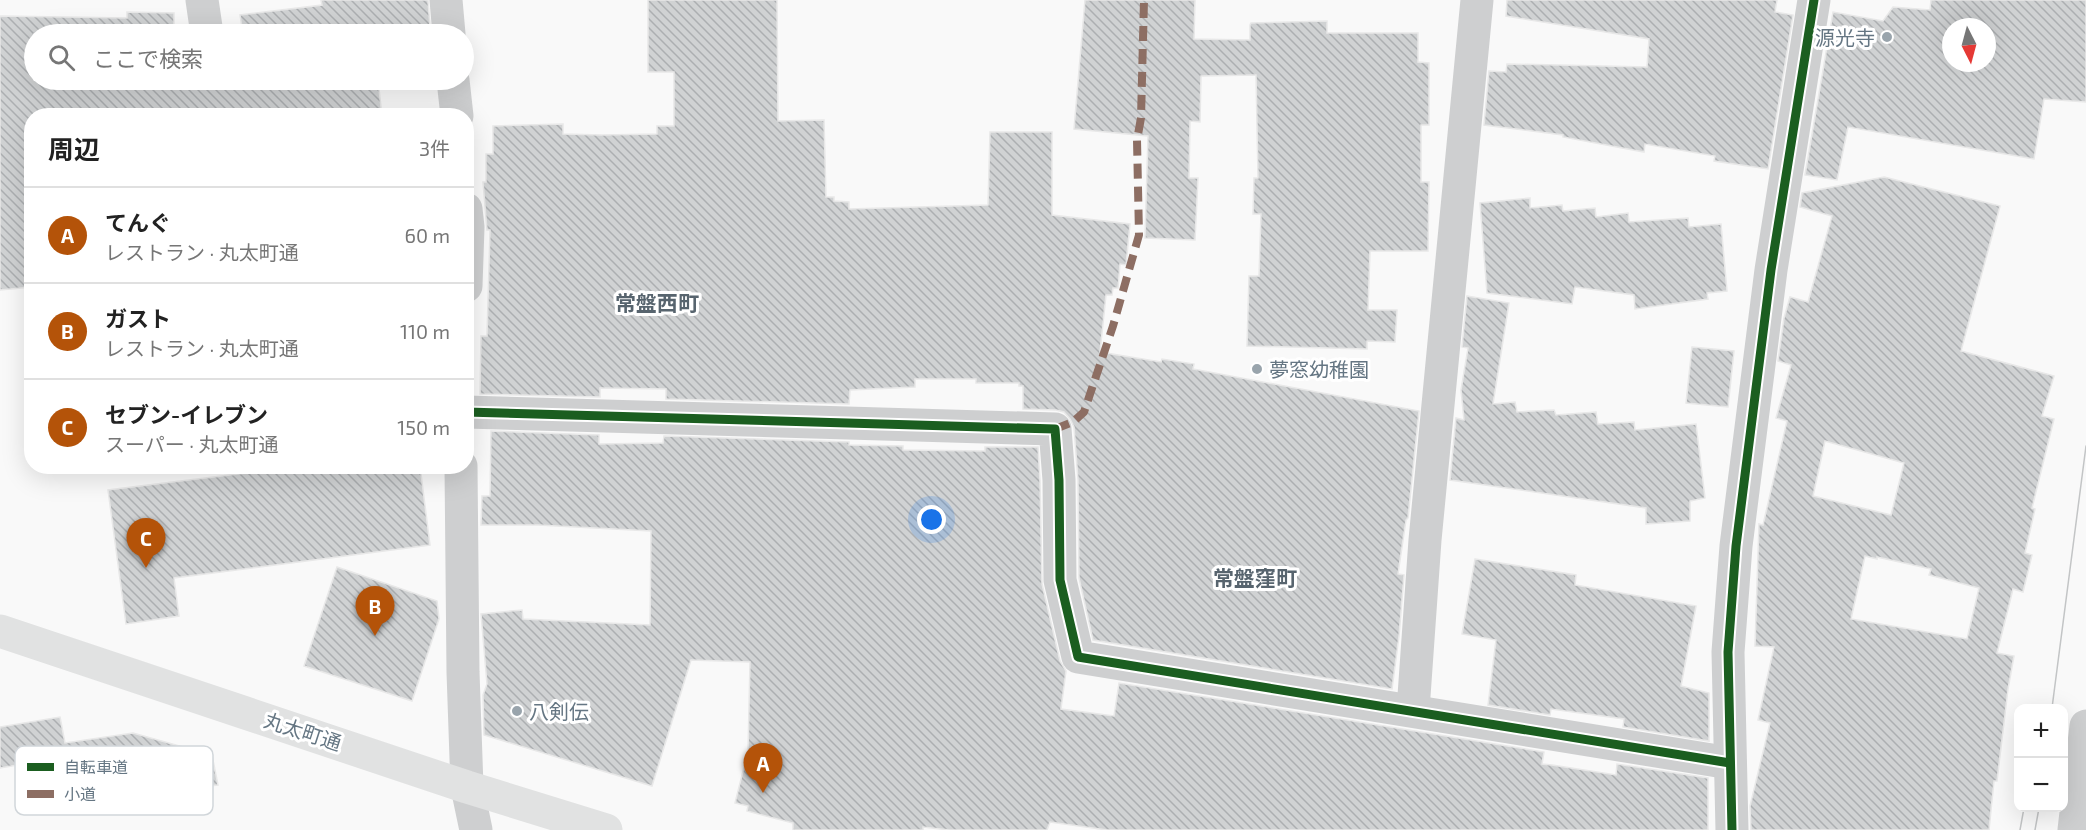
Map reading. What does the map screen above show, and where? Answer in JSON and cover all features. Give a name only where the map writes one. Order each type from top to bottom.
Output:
[{"type":"main road","name":"丸太町通","points":[[0,631],[467,787],[606,830]]},
{"type":"street","points":[[202,0],[206,24]]},
{"type":"street","points":[[446,0],[448,24]]},
{"type":"street","points":[[1413,710],[1425,540],[1477,0]]},
{"type":"street","points":[[1732,830],[1728,652],[1736,546],[1771,270],[1814,0]]},
{"type":"street","points":[[454,90],[456,108]]},
{"type":"street","points":[[474,412],[1055,429],[1059,480],[1060,580],[1078,657],[1730,763]]},
{"type":"street","points":[[461,474],[467,787],[476,830]]},
{"type":"street","points":[[2074,830],[2086,726]]},
{"type":"building","points":[[321,0],[428,0],[430,24],[241,24],[240,15],[322,5]]},
{"type":"building","points":[[648,0],[777,0],[778,121],[824,120],[826,197],[834,197],[834,201],[849,202],[849,209],[988,205],[990,132],[1052,132],[1052,215],[1130,224],[1126,265],[1120,264],[1118,288],[1113,288],[1112,295],[1106,295],[1100,352],[1161,362],[1162,359],[1194,364],[1193,369],[1419,411],[1408,518],[1398,574],[1404,575],[1392,689],[1093,640],[1079,578],[1078,480],[1074,427],[1064,412],[1023,409],[1023,386],[1019,386],[1019,383],[976,383],[976,379],[915,379],[915,387],[850,390],[849,404],[666,399],[666,389],[600,388],[600,397],[480,394],[481,336],[487,336],[490,230],[487,230],[483,182],[486,182],[486,154],[493,154],[493,126],[563,124],[563,134],[602,135],[657,134],[657,126],[674,126],[674,72],[648,72]]},
{"type":"building","points":[[1085,0],[1195,0],[1194,39],[1250,40],[1251,23],[1327,21],[1327,33],[1418,33],[1418,62],[1429,63],[1429,125],[1421,125],[1421,182],[1429,182],[1428,251],[1370,251],[1368,310],[1397,310],[1395,342],[1367,341],[1367,349],[1247,346],[1249,276],[1259,276],[1261,214],[1253,214],[1254,178],[1258,178],[1256,75],[1201,76],[1200,122],[1190,121],[1189,178],[1198,178],[1195,240],[1145,238],[1148,136],[1074,129]]},
{"type":"building","points":[[1507,0],[1777,0],[1775,12],[1793,15],[1768,169],[1714,161],[1715,156],[1645,144],[1644,152],[1563,137],[1563,135],[1484,125],[1489,71],[1506,72],[1507,64],[1647,67],[1649,39],[1506,16]]},
{"type":"building","points":[[1931,0],[2086,0],[2086,102],[2044,99],[2034,159],[1848,127],[1837,180],[1805,175],[1833,12],[1883,21],[1893,7],[1930,10]]},
{"type":"building","points":[[127,12],[174,13],[174,24],[24,24],[24,90],[379,90],[381,108],[24,108],[24,288],[0,290],[0,16],[127,18]]},
{"type":"building","points":[[1884,177],[2000,206],[1961,351],[2054,376],[2042,416],[2054,419],[2032,508],[2035,509],[2025,553],[2032,555],[2023,592],[2013,589],[1997,653],[2014,656],[1997,781],[1994,781],[1989,830],[1751,830],[1750,806],[1770,723],[1758,720],[1774,647],[1755,646],[1759,524],[1763,525],[1787,421],[1776,418],[1791,365],[1778,361],[1784,318],[1790,297],[1808,302],[1832,216],[1800,207],[1802,193]],"holes":[[[1825,441],[1904,463],[1891,515],[1813,496]],[[1865,556],[1931,569],[1929,575],[1979,588],[1967,639],[1851,619]]]},
{"type":"building","points":[[1530,198],[1530,208],[1562,205],[1563,211],[1595,208],[1596,217],[1628,213],[1629,222],[1688,218],[1689,227],[1721,224],[1727,291],[1707,293],[1708,299],[1635,309],[1634,295],[1575,287],[1572,304],[1487,293],[1480,203]]},
{"type":"building","points":[[1467,296],[1509,303],[1493,404],[1515,402],[1517,412],[1554,410],[1556,415],[1596,412],[1598,424],[1634,422],[1635,430],[1696,424],[1705,498],[1690,501],[1690,521],[1646,524],[1646,508],[1450,480],[1456,418],[1464,420],[1461,390],[1468,348],[1462,347]]},
{"type":"building","points":[[1692,347],[1734,351],[1728,407],[1686,403]]},
{"type":"building","points":[[491,431],[599,435],[599,444],[663,443],[664,436],[849,442],[849,445],[903,446],[903,450],[985,451],[985,447],[1038,447],[1042,584],[1060,661],[1066,671],[1061,709],[1114,716],[1119,683],[1544,752],[1542,764],[1616,775],[1617,764],[1708,778],[1708,830],[1107,830],[1050,822],[1047,830],[949,830],[923,827],[923,830],[793,830],[793,823],[747,811],[748,806],[735,803],[748,751],[750,662],[691,660],[652,786],[484,735],[483,695],[487,684],[481,614],[522,610],[523,619],[650,625],[651,531],[538,525],[481,525],[482,496],[490,496]]},
{"type":"building","points":[[238,474],[421,474],[430,545],[174,578],[179,616],[126,624],[108,490]]},
{"type":"building","points":[[1475,559],[1576,575],[1575,585],[1696,606],[1681,686],[1709,693],[1709,741],[1623,727],[1624,719],[1551,709],[1550,715],[1488,705],[1496,640],[1462,634]]},
{"type":"building","points":[[337,567],[437,601],[439,619],[412,701],[304,666]]},
{"type":"building","points":[[60,717],[65,743],[133,733],[180,746],[15,746],[15,765],[0,768],[0,727]]},
{"type":"building","points":[[213,760],[218,785],[213,785]]},
{"type":"tram line","points":[[2053,704],[2086,446]]},
{"type":"tram line","points":[[2020,830],[2023,812]]},
{"type":"tram line","points":[[2035,830],[2038,812]]},
{"type":"marked path","points":[[1055,429],[1073,422],[1084,412],[1113,326],[1139,235],[1137,140],[1141,118],[1144,0]]},
{"type":"cycle path","points":[[1732,830],[1728,652],[1736,546],[1771,270],[1814,0]]},
{"type":"cycle path","points":[[474,412],[1055,429],[1059,480],[1060,580],[1078,657],[1730,763]]},
{"type":"place","name":"源光寺","points":[[1887,37]]},
{"type":"place","name":"夢窓幼稚園","points":[[1257,369]]},
{"type":"place","name":"セブン-イレブン","points":[[146,568]]},
{"type":"place","name":"ガスト","points":[[375,636]]},
{"type":"place","name":"八剣伝","points":[[517,711]]},
{"type":"place","name":"てんぐ","points":[[763,793]]},
{"type":"district","name":"常盤西町","points":[[657,302]]},
{"type":"district","name":"常盤窪町","points":[[1255,577]]}]
